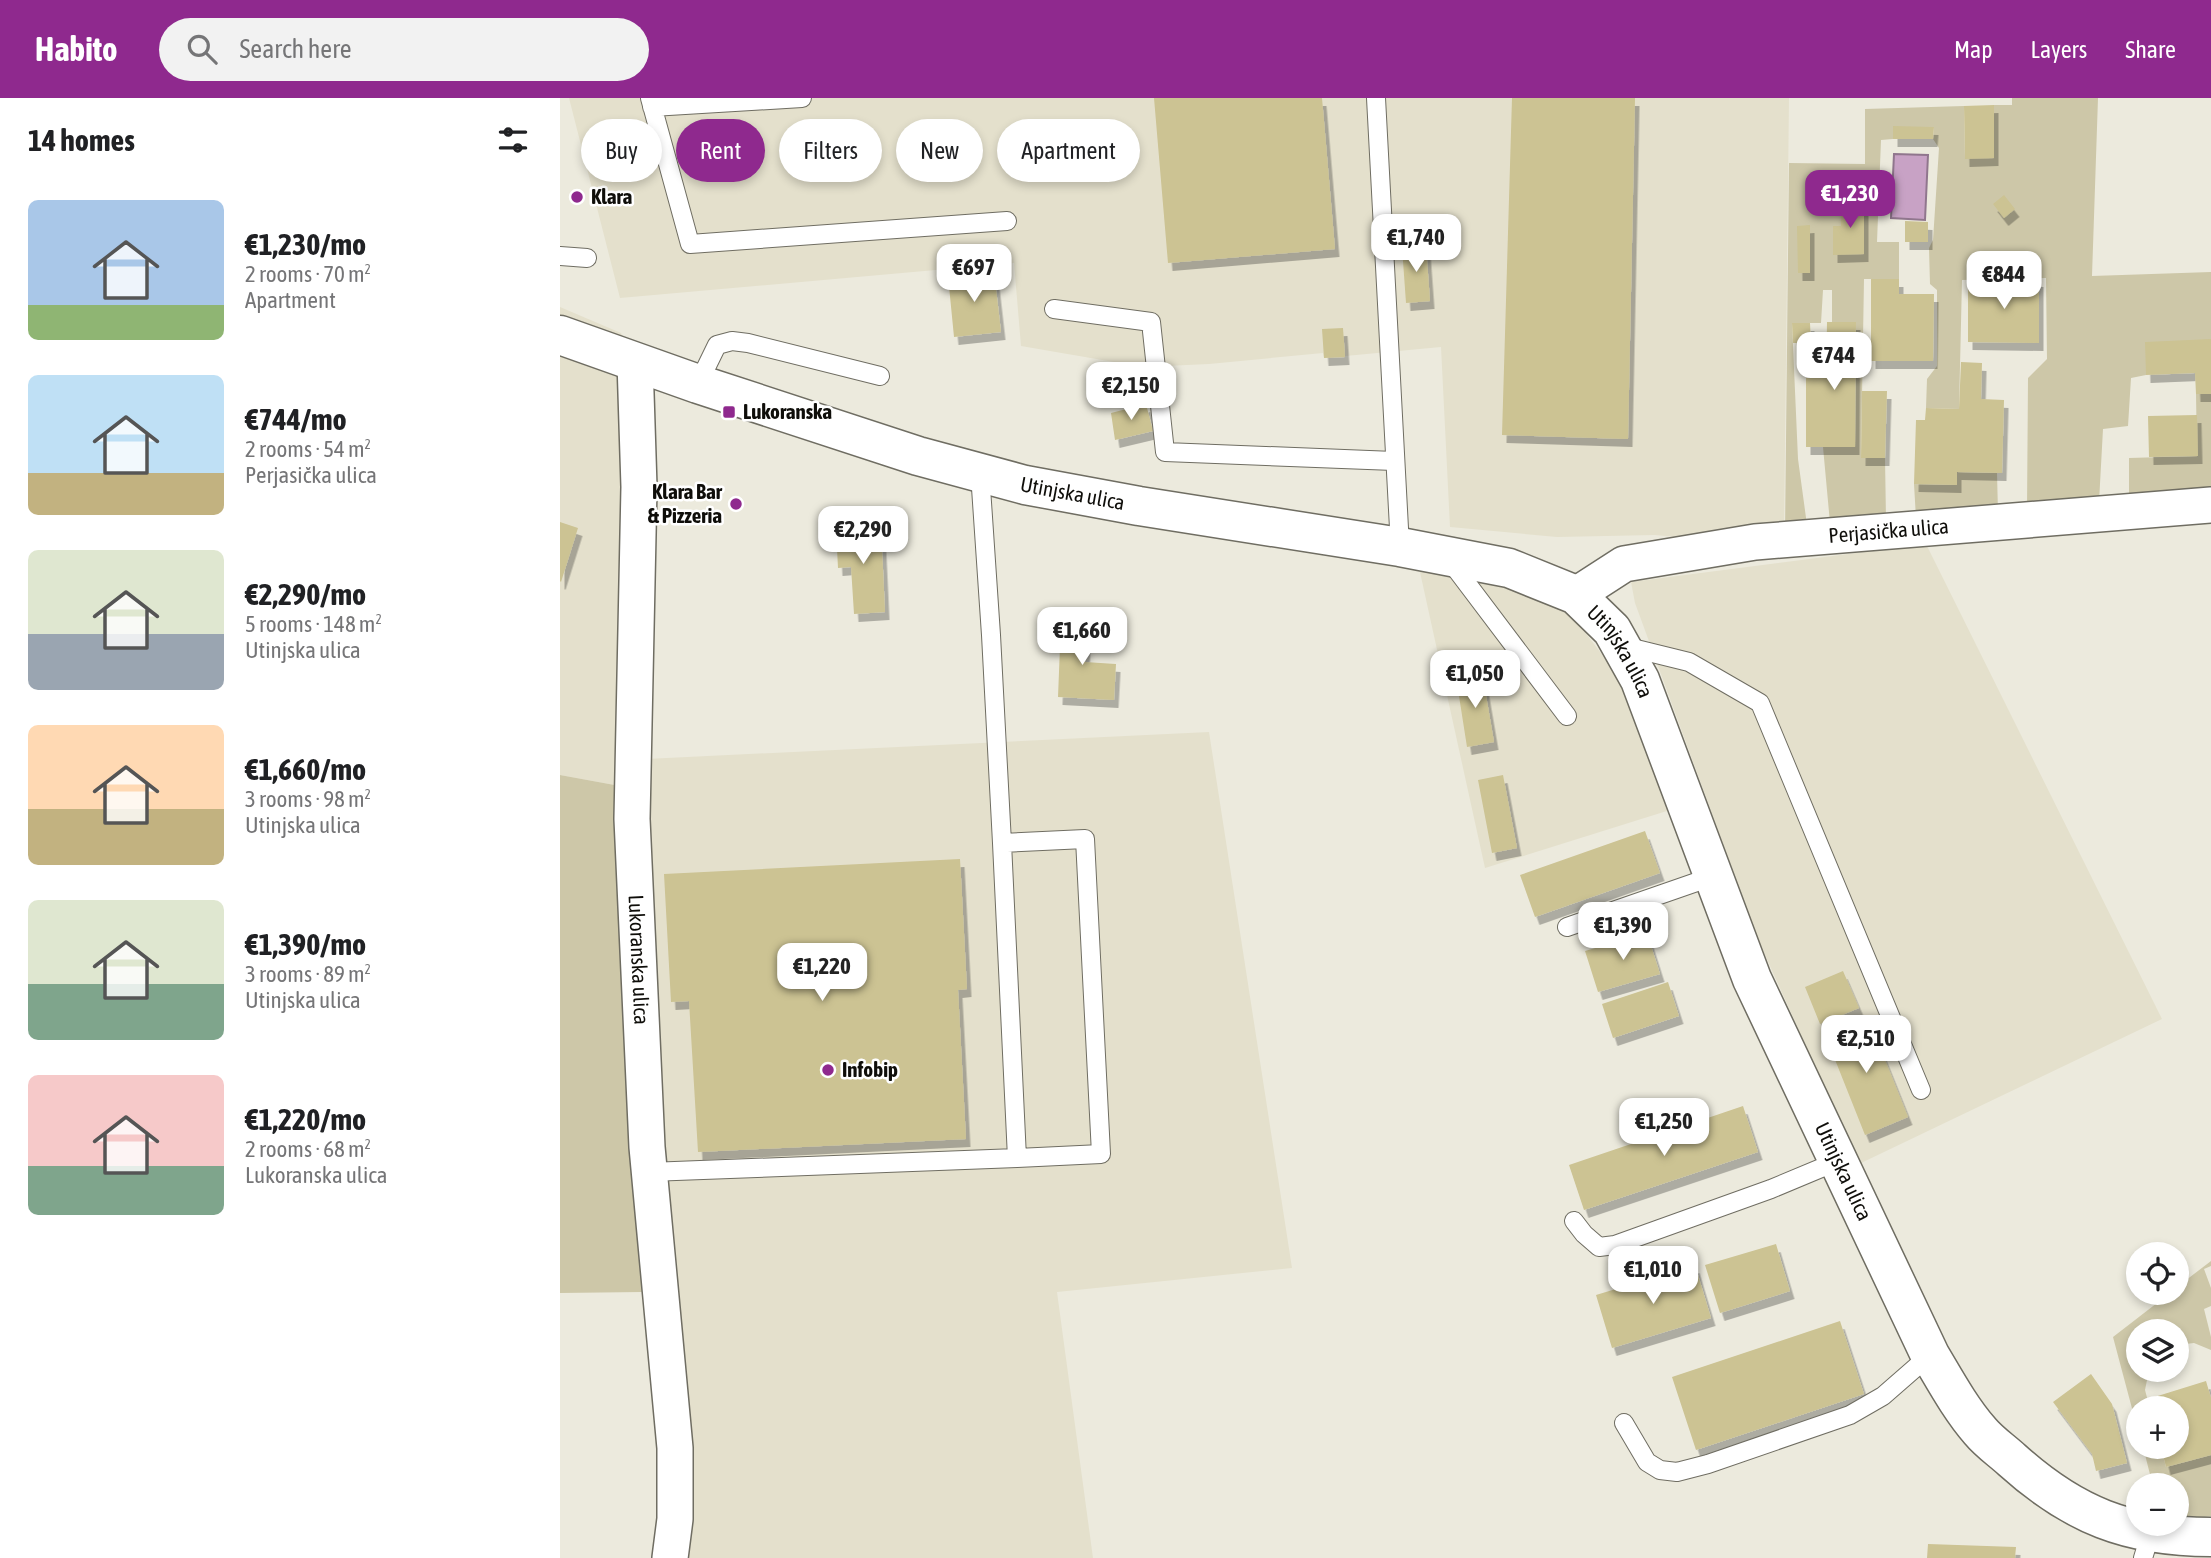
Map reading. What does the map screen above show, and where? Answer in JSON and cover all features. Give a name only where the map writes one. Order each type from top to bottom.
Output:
[{"type":"street","name":"Utinjska ulica","points":[[560,335],[698,384],[918,456],[1025,485],[1446,555],[1509,568],[1576,595],[1612,630],[1640,680],[1752,979],[1930,1355],[1980,1431],[2040,1486],[2086,1513],[2124,1527],[2147,1545],[2180,1537],[2211,1537]]},
{"type":"street","name":"Lukoranska ulica","points":[[635,362],[639,487],[632,819],[649,1172],[675,1448],[675,1519],[670,1558]]},
{"type":"street","name":"Perjasička ulica","points":[[1576,595],[1624,564],[1755,542],[2211,505]]},
{"type":"lane","points":[[802,98],[651,103],[690,244],[1007,221]]},
{"type":"lane","points":[[1376,98],[1400,547]]},
{"type":"lane","points":[[560,256],[587,258]]},
{"type":"lane","points":[[1054,309],[1151,322],[1165,452],[1394,461]]},
{"type":"lane","points":[[698,384],[717,345],[732,341],[880,376]]},
{"type":"lane","points":[[980,473],[991,635],[1017,1158]]},
{"type":"lane","points":[[1446,555],[1567,716]]},
{"type":"lane","points":[[1620,645],[1689,662],[1760,704],[1921,1090]]},
{"type":"lane","points":[[649,1172],[1101,1154],[1085,839],[1002,843]]},
{"type":"lane","points":[[1567,927],[1713,876]]},
{"type":"lane","points":[[1574,1221],[1599,1247],[1615,1245],[1770,1189],[1838,1161]]},
{"type":"lane","points":[[1624,1423],[1647,1462],[1660,1470],[1677,1472],[1709,1464],[1850,1415],[1883,1396],[1930,1355]]},
{"type":"shaded area","points":[[569,98],[1789,98],[1784,534],[1710,540],[1655,535],[1557,537],[1450,527],[1441,347],[1324,358],[1323,353],[1209,364],[1143,367],[1021,346],[1014,263],[620,298],[590,182],[662,182],[662,119],[581,119],[581,145]]},
{"type":"shaded area","points":[[2012,98],[2098,98],[2092,276],[2211,272],[2211,339],[2146,375],[2131,378],[2128,426],[2103,429],[2099,502],[2027,509],[2028,378],[2047,359],[2046,278],[1962,280],[1959,409],[1926,408],[1927,379],[1937,366],[1937,290],[1930,284],[1929,248],[1933,240],[1939,148],[1933,139],[1934,127],[1893,127],[1893,139],[1881,140],[1877,242],[1899,242],[1899,279],[1864,279],[1861,457],[1885,458],[1886,519],[1830,523],[1823,447],[1855,447],[1856,323],[1832,322],[1832,290],[1823,290],[1821,323],[1792,323],[1798,459],[1807,525],[1785,534],[1789,163],[1865,164],[1865,109],[1964,106],[1965,158],[1994,158],[1994,105],[2012,105]]},
{"type":"shaded area","points":[[1894,154],[1928,155],[1925,220],[1891,218]]},
{"type":"shaded area","points":[[560,307],[621,333],[635,362],[620,786],[560,775]]},
{"type":"shaded area","points":[[2196,394],[2211,394],[2211,488],[2129,498],[2129,458],[2197,456]]},
{"type":"shaded area","points":[[1957,472],[1997,473],[1998,512],[1916,518],[1914,484],[1956,485]]},
{"type":"shaded area","points":[[1926,544],[2162,1019],[1859,1164],[1757,937],[1635,603],[1631,582]]},
{"type":"shaded area","points":[[1418,563],[1491,577],[1571,614],[1623,682],[1670,810],[1485,868]]},
{"type":"shaded area","points":[[1209,732],[1292,1268],[1057,1292],[1093,1558],[689,1558],[691,1476],[665,1193],[646,759]]},
{"type":"shaded area","points":[[560,775],[620,786],[642,1292],[560,1293]]},
{"type":"shaded area","points":[[2211,1261],[2211,1266],[2204,1269],[2211,1288],[2211,1306],[2204,1309],[2211,1337],[2211,1350],[2189,1344],[2189,1319],[2136,1319],[2154,1305],[2189,1305],[2189,1278]]},
{"type":"shaded area","points":[[2126,1327],[2126,1382],[2147,1382],[2147,1396],[2129,1396],[2113,1337]]},
{"type":"shaded area","points":[[2211,1455],[2211,1516],[2189,1517],[2189,1473],[2150,1473],[2146,1459],[2164,1459],[2166,1467]]},
{"type":"building","points":[[1154,98],[1322,98],[1335,249],[1168,263]]},
{"type":"building","points":[[1512,98],[1635,98],[1628,439],[1502,435]]},
{"type":"building","points":[[1994,105],[1994,158],[1965,159],[1964,106]]},
{"type":"building","points":[[1893,126],[1934,127],[1933,139],[1893,139]]},
{"type":"building","points":[[2004,195],[2015,209],[2004,218],[1993,204]]},
{"type":"building","points":[[1840,201],[1864,201],[1864,254],[1833,255],[1833,226],[1841,226]]},
{"type":"building","points":[[1905,221],[1928,222],[1928,242],[1905,242]]},
{"type":"building","points":[[1810,225],[1810,273],[1798,273],[1797,226]]},
{"type":"building","points":[[1426,246],[1430,301],[1406,303],[1402,247]]},
{"type":"building","points":[[994,271],[1001,332],[954,337],[948,276]]},
{"type":"building","points":[[1871,279],[1899,279],[1899,294],[1934,294],[1933,361],[1871,361]]},
{"type":"building","points":[[1968,279],[2039,279],[2039,343],[1968,342]]},
{"type":"building","points":[[1827,322],[1856,322],[1855,447],[1806,447],[1806,378],[1826,378]]},
{"type":"building","points":[[1792,323],[1810,323],[1811,343],[1793,343]]},
{"type":"building","points":[[1343,328],[1345,357],[1324,358],[1322,329]]},
{"type":"building","points":[[2211,339],[2211,394],[2196,394],[2195,373],[2146,375],[2145,342]]},
{"type":"building","points":[[1961,362],[1982,363],[1981,399],[2004,400],[2002,473],[1957,472],[1957,485],[1914,484],[1916,420],[1925,420],[1926,408],[1959,409]]},
{"type":"building","points":[[1862,391],[1887,391],[1885,458],[1861,458]]},
{"type":"building","points":[[1146,404],[1153,431],[1115,440],[1111,413]]},
{"type":"building","points":[[2197,415],[2198,456],[2149,457],[2148,416]]},
{"type":"building","points":[[560,522],[578,528],[561,582],[560,581]]},
{"type":"building","points":[[881,526],[885,612],[854,614],[851,567],[838,568],[836,529]]},
{"type":"building","points":[[1061,621],[1087,623],[1085,662],[1116,664],[1114,700],[1058,697]]},
{"type":"building","points":[[1482,672],[1494,742],[1467,747],[1456,677]]},
{"type":"building","points":[[1503,775],[1517,848],[1492,853],[1478,780]]},
{"type":"building","points":[[1645,831],[1660,873],[1535,917],[1520,875]]},
{"type":"building","name":"Infobip","points":[[960,859],[967,989],[958,990],[966,1139],[698,1152],[689,1001],[671,1002],[664,874]]},
{"type":"building","points":[[1647,933],[1660,974],[1598,992],[1585,951]]},
{"type":"building","points":[[1843,971],[1859,1008],[1820,1024],[1805,987]]},
{"type":"building","points":[[1668,982],[1679,1016],[1613,1038],[1602,1004]]},
{"type":"building","points":[[1867,1015],[1908,1117],[1865,1135],[1824,1032]]},
{"type":"building","points":[[1743,1106],[1758,1152],[1584,1210],[1569,1165]]},
{"type":"building","points":[[1776,1244],[1790,1291],[1720,1313],[1705,1265]]},
{"type":"building","points":[[1695,1265],[1711,1318],[1612,1348],[1596,1295]]},
{"type":"building","points":[[1840,1321],[1864,1394],[1696,1450],[1672,1377]]},
{"type":"building","points":[[2091,1374],[2112,1404],[2127,1463],[2096,1471],[2092,1454],[2053,1402]]},
{"type":"building","points":[[2206,1381],[2211,1398],[2211,1455],[2166,1467],[2164,1459],[2189,1459],[2189,1396],[2158,1396]]},
{"type":"building","points":[[1928,1544],[2016,1547],[2015,1558],[1927,1558]]},
{"type":"place","name":"Klara","points":[[577,197]]},
{"type":"place","name":"Lukoranska","points":[[729,412]]},
{"type":"place","name":"Klara Bar & Pizzeria","points":[[736,504]]},
{"type":"place","name":"Infobip","points":[[828,1070]]}]
